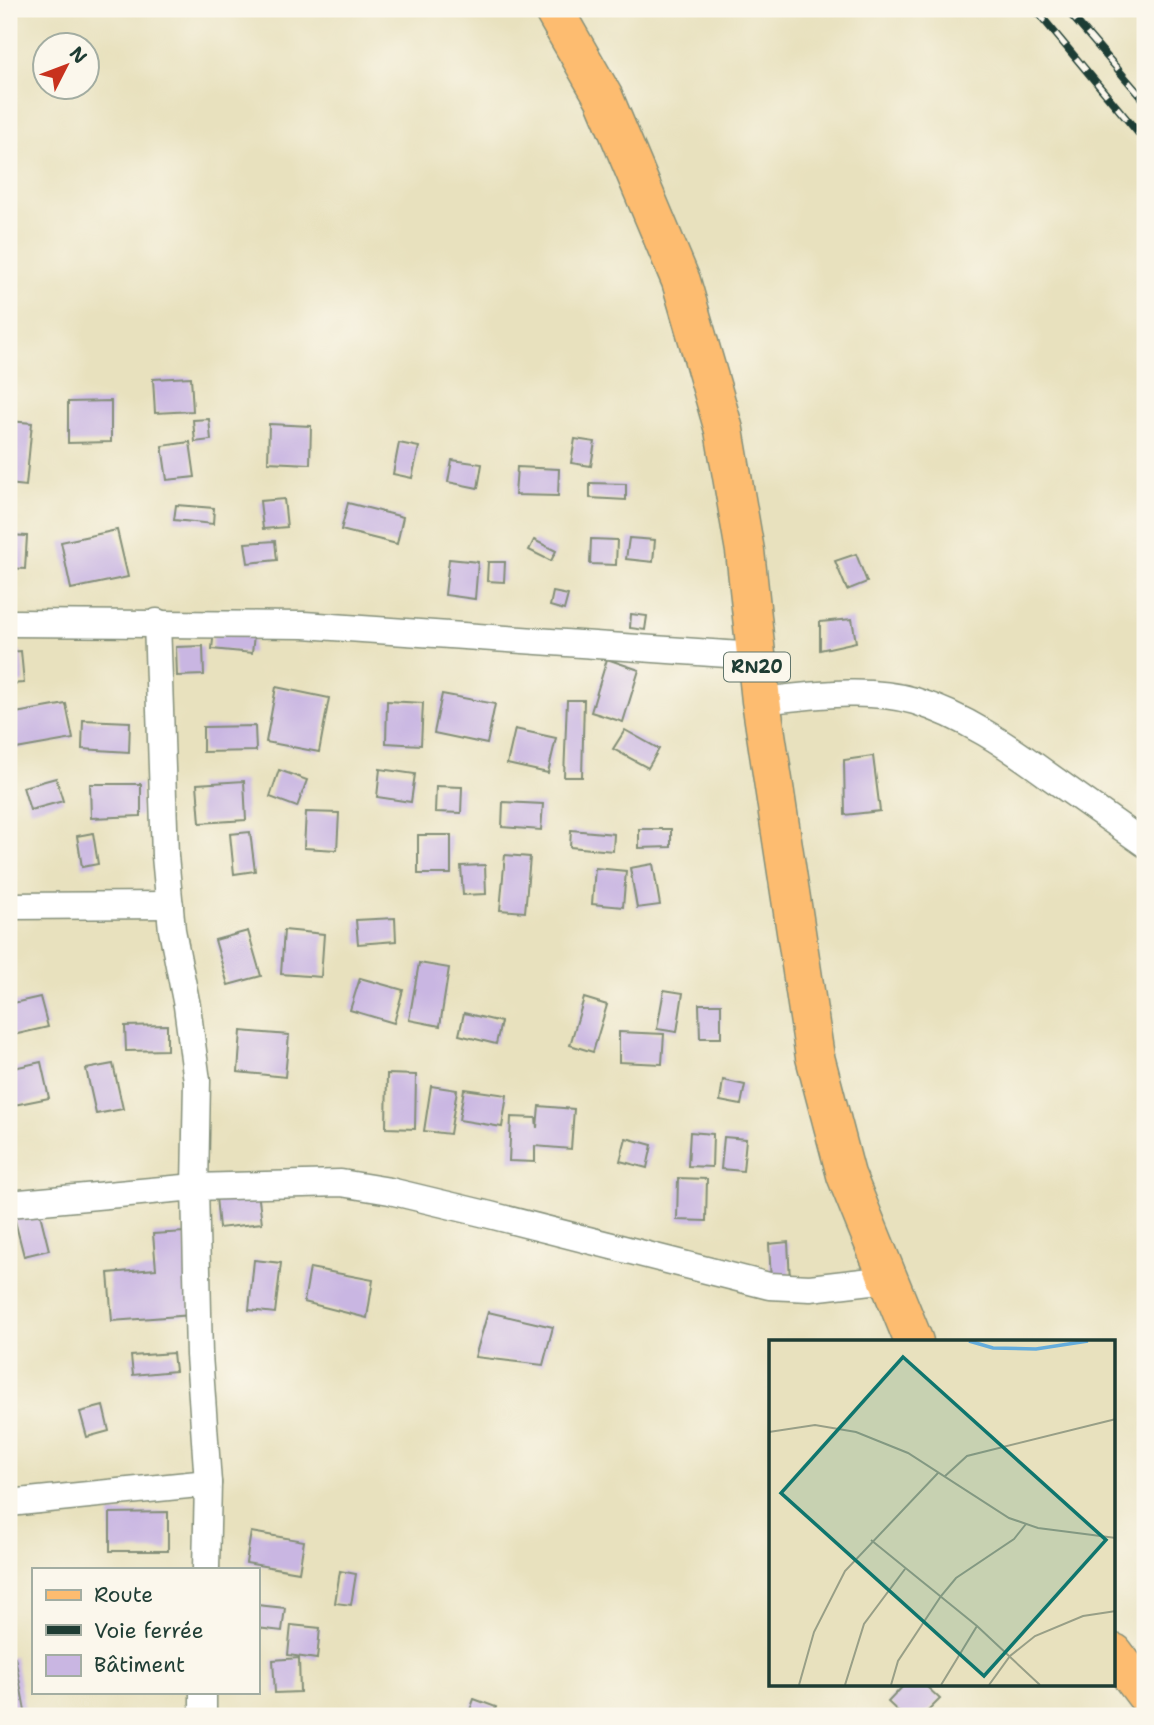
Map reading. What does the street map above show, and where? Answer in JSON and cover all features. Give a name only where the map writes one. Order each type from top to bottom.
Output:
[{"type":"main road","name":"RN20","points":[[553,9],[604,98],[681,281],[724,429],[745,551],[761,701],[815,1057],[846,1175],[913,1340]]},
{"type":"main road","points":[[1116,1656],[1145,1694]]},
{"type":"street","points":[[157,622],[165,856],[172,930],[187,1006],[197,1081],[195,1187],[199,1355],[208,1483],[206,1568]]},
{"type":"street","points":[[9,623],[304,625],[756,656]]},
{"type":"street","points":[[761,701],[808,696],[871,695],[913,701],[959,718],[1017,753],[1145,844]]},
{"type":"street","points":[[9,906],[170,905]]},
{"type":"street","points":[[9,1204],[195,1187],[341,1183],[390,1191],[490,1215],[769,1286],[810,1288],[889,1279]]},
{"type":"street","points":[[9,1503],[208,1483]]},
{"type":"street","points":[[203,1694],[203,1716]]},
{"type":"building","points":[[191,377],[193,411],[155,413],[153,379]]},
{"type":"building","points":[[111,401],[111,442],[68,443],[68,402]]},
{"type":"building","points":[[209,419],[211,440],[195,442],[193,420]]},
{"type":"building","points":[[9,421],[32,423],[26,486],[9,484]]},
{"type":"building","points":[[269,424],[311,426],[310,464],[268,462]]},
{"type":"building","points":[[575,439],[595,442],[591,466],[571,463]]},
{"type":"building","points":[[190,442],[195,477],[167,480],[162,446]]},
{"type":"building","points":[[399,443],[419,447],[412,478],[393,474]]},
{"type":"building","points":[[452,460],[482,464],[478,488],[448,482]]},
{"type":"building","points":[[517,467],[559,469],[558,496],[515,495]]},
{"type":"building","points":[[590,483],[626,484],[626,500],[590,498]]},
{"type":"building","points":[[284,499],[287,527],[263,529],[260,501]]},
{"type":"building","points":[[348,503],[403,517],[397,544],[341,530]]},
{"type":"building","points":[[176,505],[214,508],[213,524],[174,520]]},
{"type":"building","points":[[117,530],[128,577],[71,589],[61,542]]},
{"type":"building","points":[[9,535],[27,536],[25,569],[9,568]]},
{"type":"building","points":[[629,538],[655,540],[653,562],[626,559]]},
{"type":"building","points":[[591,539],[617,540],[616,565],[590,564]]},
{"type":"building","points":[[534,540],[556,551],[551,561],[529,550]]},
{"type":"building","points":[[275,541],[277,560],[248,563],[245,543]]},
{"type":"building","points":[[856,554],[867,582],[847,590],[835,561]]},
{"type":"building","points":[[449,559],[478,562],[475,599],[445,595]]},
{"type":"building","points":[[488,562],[505,562],[504,582],[487,581]]},
{"type":"building","points":[[553,592],[568,595],[564,610],[550,606]]},
{"type":"building","points":[[631,614],[647,616],[645,630],[630,628]]},
{"type":"building","points":[[852,619],[856,642],[820,650],[820,622]]},
{"type":"building","points":[[214,630],[254,635],[252,653],[212,649]]},
{"type":"building","points":[[203,646],[204,675],[177,676],[176,647]]},
{"type":"building","points":[[21,651],[24,683],[9,684],[9,652]]},
{"type":"building","points":[[607,659],[639,670],[623,722],[591,712]]},
{"type":"building","points":[[276,687],[329,698],[319,752],[266,742]]},
{"type":"building","points":[[442,694],[495,704],[487,744],[434,733]]},
{"type":"building","points":[[567,700],[584,700],[582,777],[564,777]]},
{"type":"building","points":[[387,701],[423,703],[421,745],[386,743]]},
{"type":"building","points":[[66,704],[73,739],[16,749],[10,714]]},
{"type":"building","points":[[83,720],[130,722],[129,752],[82,749]]},
{"type":"building","points":[[255,726],[256,751],[203,752],[203,727]]},
{"type":"building","points":[[515,729],[556,738],[548,773],[507,764]]},
{"type":"building","points":[[625,730],[659,749],[648,768],[613,749]]},
{"type":"building","points":[[873,756],[880,811],[845,815],[844,760]]},
{"type":"building","points":[[380,769],[415,774],[411,802],[377,797]]},
{"type":"building","points":[[279,770],[307,780],[297,807],[270,797]]},
{"type":"building","points":[[56,778],[63,801],[30,810],[23,787]]},
{"type":"building","points":[[244,781],[246,820],[200,823],[197,784]]},
{"type":"building","points":[[90,784],[141,784],[141,816],[91,818]]},
{"type":"building","points":[[436,786],[462,787],[461,813],[435,812]]},
{"type":"building","points":[[503,802],[543,804],[541,830],[502,827]]},
{"type":"building","points":[[306,812],[339,813],[337,850],[304,848]]},
{"type":"building","points":[[639,829],[671,829],[671,847],[639,848]]},
{"type":"building","points":[[571,830],[614,834],[613,851],[570,847]]},
{"type":"building","points":[[250,832],[255,871],[234,874],[230,834]]},
{"type":"building","points":[[93,833],[98,864],[82,867],[77,836]]},
{"type":"building","points":[[418,835],[451,835],[451,874],[418,874]]},
{"type":"building","points":[[505,855],[530,857],[525,912],[500,910]]},
{"type":"building","points":[[653,864],[660,905],[637,908],[630,868]]},
{"type":"building","points":[[485,865],[486,894],[463,895],[461,866]]},
{"type":"building","points":[[595,868],[626,871],[623,907],[592,904]]},
{"type":"building","points":[[395,918],[396,941],[358,944],[356,920]]},
{"type":"building","points":[[284,930],[324,934],[321,977],[281,974]]},
{"type":"building","points":[[248,931],[261,976],[228,985],[215,940]]},
{"type":"building","points":[[419,963],[449,968],[440,1026],[409,1020]]},
{"type":"building","points":[[360,978],[403,990],[394,1023],[350,1010]]},
{"type":"building","points":[[664,990],[683,993],[677,1032],[657,1029]]},
{"type":"building","points":[[40,997],[48,1027],[9,1036],[9,1004]]},
{"type":"building","points":[[584,998],[607,1005],[593,1052],[570,1045]]},
{"type":"building","points":[[699,1004],[721,1004],[721,1038],[700,1038]]},
{"type":"building","points":[[464,1013],[501,1022],[496,1044],[459,1035]]},
{"type":"building","points":[[167,1025],[167,1050],[126,1051],[125,1026]]},
{"type":"building","points":[[241,1031],[289,1035],[285,1077],[238,1072]]},
{"type":"building","points":[[619,1032],[664,1034],[662,1064],[619,1062]]},
{"type":"building","points":[[41,1062],[49,1098],[9,1106],[9,1069]]},
{"type":"building","points":[[113,1064],[123,1109],[96,1114],[86,1069]]},
{"type":"building","points":[[387,1074],[416,1075],[415,1129],[386,1128]]},
{"type":"building","points":[[723,1080],[745,1085],[741,1105],[720,1101]]},
{"type":"building","points":[[431,1086],[457,1090],[450,1134],[424,1131]]},
{"type":"building","points":[[464,1089],[507,1095],[502,1127],[459,1120]]},
{"type":"building","points":[[539,1106],[574,1109],[571,1149],[535,1146],[535,1162],[509,1161],[511,1117],[536,1118],[537,1128]]},
{"type":"building","points":[[690,1132],[713,1134],[712,1167],[688,1166]]},
{"type":"building","points":[[724,1137],[746,1139],[743,1171],[721,1169]]},
{"type":"building","points":[[626,1138],[652,1145],[647,1168],[620,1161]]},
{"type":"building","points":[[678,1178],[707,1179],[706,1221],[677,1220]]},
{"type":"building","points":[[258,1192],[262,1223],[219,1228],[216,1197]]},
{"type":"building","points":[[39,1210],[49,1250],[24,1256],[14,1217]]},
{"type":"building","points":[[185,1232],[192,1315],[112,1321],[108,1273],[156,1269],[153,1234]]},
{"type":"building","points":[[788,1242],[790,1280],[771,1281],[769,1244]]},
{"type":"building","points":[[254,1260],[281,1263],[275,1313],[249,1310]]},
{"type":"building","points":[[310,1268],[373,1280],[367,1318],[304,1302]]},
{"type":"building","points":[[488,1312],[553,1327],[543,1365],[475,1357]]},
{"type":"building","points":[[173,1353],[175,1371],[133,1375],[131,1356]]},
{"type":"building","points":[[103,1406],[109,1431],[87,1437],[80,1412]]},
{"type":"building","points":[[168,1512],[168,1551],[110,1551],[110,1513]]},
{"type":"building","points":[[251,1532],[304,1541],[299,1572],[246,1563]]},
{"type":"building","points":[[340,1571],[356,1574],[351,1605],[335,1603]]},
{"type":"building","points":[[259,1605],[285,1608],[282,1631],[259,1628]]},
{"type":"building","points":[[291,1625],[320,1628],[317,1659],[288,1655]]},
{"type":"building","points":[[15,1657],[26,1716],[9,1716],[9,1658]]},
{"type":"building","points":[[299,1658],[300,1692],[275,1693],[273,1660]]},
{"type":"building","points":[[903,1686],[926,1686],[940,1699],[923,1716],[903,1716],[888,1702]]},
{"type":"building","points":[[474,1699],[496,1707],[493,1716],[468,1716]]},
{"type":"railway","points":[[1035,9],[1145,141]]},
{"type":"railway","points":[[1066,9],[1145,101]]}]
